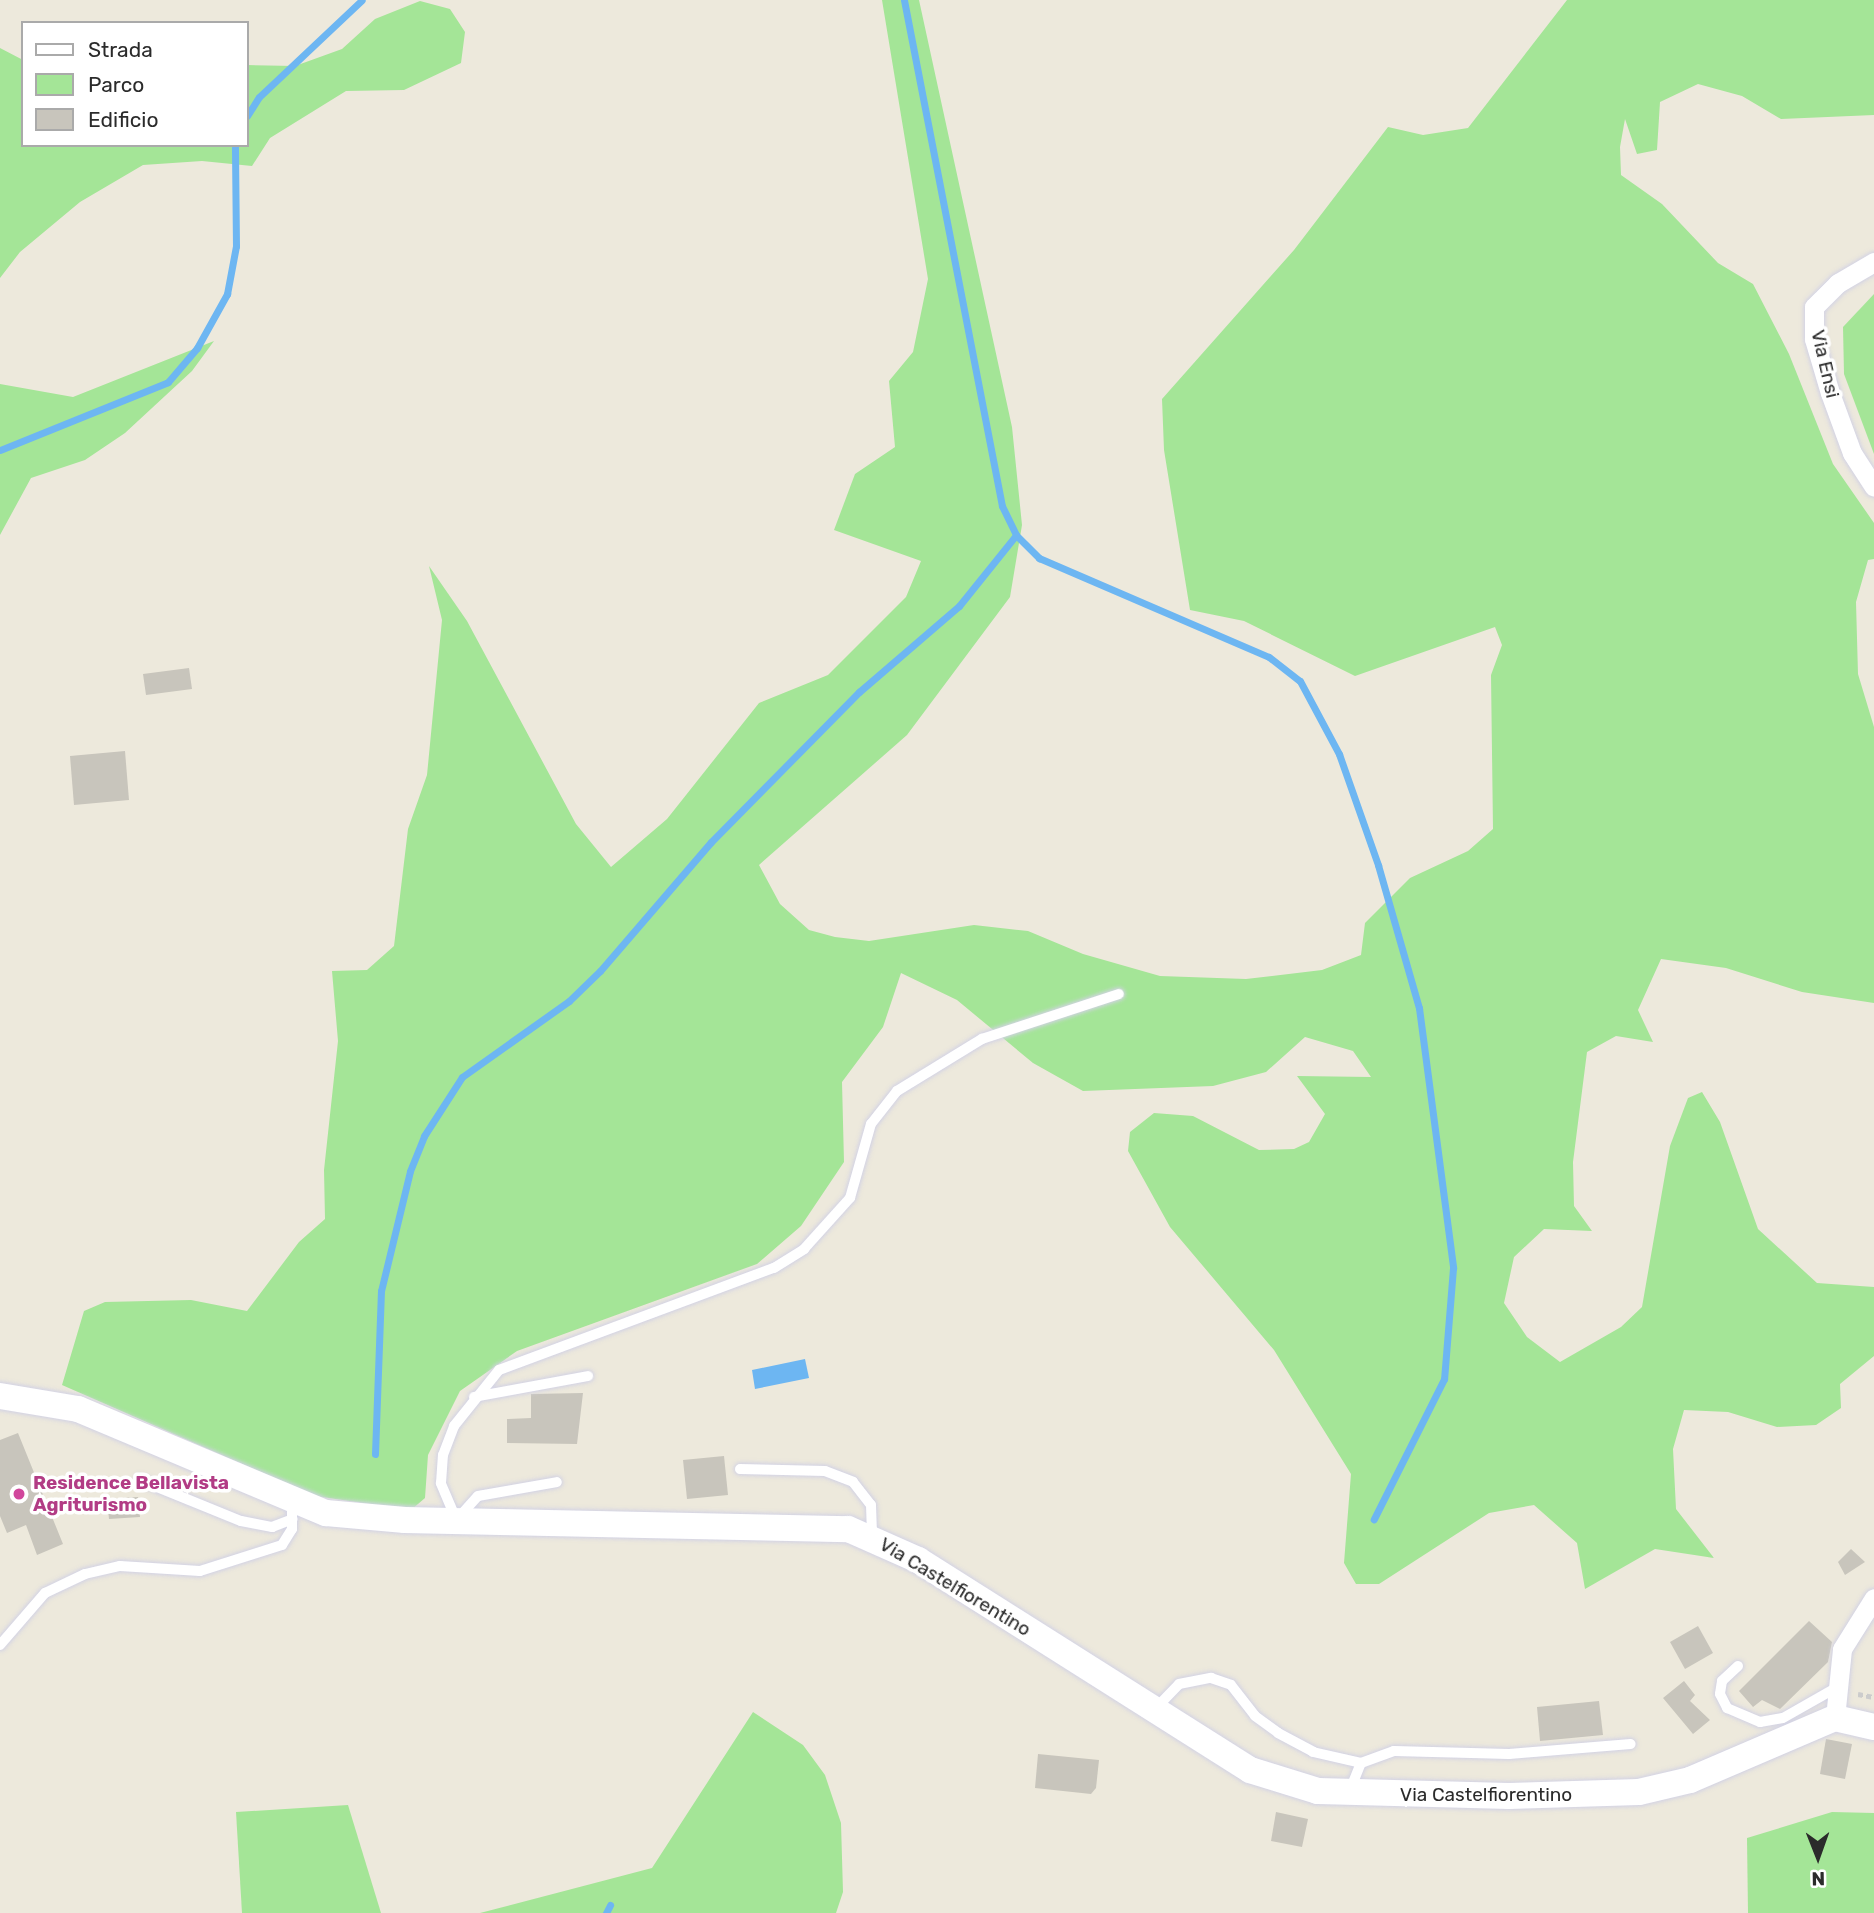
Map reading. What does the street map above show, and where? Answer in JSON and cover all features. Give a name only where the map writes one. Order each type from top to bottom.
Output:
[{"type":"street","name":"Via Ensi","points":[[1874,262],[1838,283],[1814,307],[1814,339],[1830,393],[1852,453],[1874,487]]},
{"type":"street","name":"Via Castelfiorentino","points":[[0,1396],[78,1409],[293,1510],[457,1521],[822,1525],[872,1537],[918,1560],[1154,1711],[1271,1780],[1639,1792],[1690,1780],[1835,1718]]},
{"type":"street","points":[[1874,1598],[1842,1649],[1834,1689],[1835,1718],[1874,1727]]},
{"type":"lane","points":[[556,1482],[478,1496],[457,1521],[441,1483],[443,1455],[474,1397],[499,1370],[774,1268],[804,1249],[850,1198],[871,1125],[897,1091],[982,1039],[1119,994]]},
{"type":"lane","points":[[474,1397],[588,1376]]},
{"type":"lane","points":[[740,1469],[825,1471],[852,1482],[871,1506],[872,1537]]},
{"type":"lane","points":[[140,1480],[240,1521],[272,1527],[293,1510]]},
{"type":"lane","points":[[0,1645],[45,1593],[85,1574],[120,1566],[200,1571],[259,1556],[282,1545],[293,1510]]},
{"type":"lane","points":[[1738,1667],[1722,1681],[1720,1694],[1741,1718],[1783,1718],[1834,1689]]},
{"type":"lane","points":[[1154,1711],[1179,1684],[1212,1678],[1231,1685],[1255,1716],[1278,1733],[1313,1752],[1361,1763],[1394,1751],[1508,1754],[1631,1744]]},
{"type":"lane","points":[[1351,1783],[1361,1763]]},
{"type":"path","points":[[1856,1693],[1874,1697]]},
{"type":"green space","points":[[882,0],[919,0],[1012,427],[1022,525],[1010,597],[907,735],[759,865],[780,904],[809,930],[835,937],[869,941],[974,925],[1028,931],[1083,954],[1160,976],[1246,979],[1322,970],[1361,955],[1365,923],[1410,878],[1468,851],[1493,829],[1491,675],[1502,645],[1495,627],[1355,676],[1244,621],[1190,610],[1164,450],[1162,399],[1294,250],[1388,127],[1423,135],[1468,128],[1567,0],[1874,0],[1874,115],[1781,119],[1742,96],[1698,84],[1660,102],[1657,150],[1637,154],[1625,119],[1620,147],[1621,175],[1662,204],[1718,263],[1753,284],[1789,354],[1833,464],[1874,523],[1874,559],[1868,560],[1856,602],[1858,674],[1874,727],[1874,1003],[1802,992],[1726,968],[1661,959],[1638,1010],[1653,1042],[1616,1036],[1587,1052],[1573,1162],[1574,1206],[1592,1231],[1544,1229],[1514,1257],[1504,1303],[1527,1337],[1560,1362],[1621,1327],[1642,1307],[1670,1146],[1688,1098],[1702,1092],[1720,1122],[1758,1229],[1817,1283],[1874,1287],[1874,1356],[1840,1384],[1841,1408],[1816,1425],[1777,1427],[1728,1412],[1684,1410],[1673,1449],[1676,1509],[1714,1558],[1655,1549],[1585,1589],[1577,1543],[1534,1505],[1489,1513],[1379,1584],[1356,1584],[1344,1563],[1351,1474],[1274,1350],[1170,1227],[1128,1151],[1130,1132],[1154,1113],[1193,1116],[1259,1150],[1294,1149],[1309,1142],[1325,1114],[1297,1076],[1371,1077],[1353,1051],[1305,1037],[1266,1072],[1213,1086],[1083,1091],[1033,1063],[957,1000],[901,973],[883,1027],[842,1082],[844,1162],[801,1226],[757,1264],[517,1351],[460,1391],[428,1455],[425,1498],[411,1510],[315,1496],[62,1385],[84,1311],[105,1302],[191,1300],[247,1311],[299,1242],[325,1219],[324,1170],[338,1041],[332,971],[367,970],[394,946],[408,829],[427,775],[442,620],[429,566],[467,621],[576,824],[611,867],[667,819],[759,703],[828,675],[906,597],[921,561],[834,530],[855,474],[895,447],[889,381],[913,352],[928,279]]},
{"type":"green space","points":[[420,1],[450,9],[465,32],[461,63],[404,90],[346,91],[270,138],[252,166],[202,161],[143,165],[80,202],[20,252],[0,278],[0,48],[21,59],[21,147],[248,147],[248,65],[295,66],[342,49],[375,19]]},
{"type":"green space","points":[[1874,294],[1874,454],[1844,374],[1843,327]]},
{"type":"green space","points":[[214,341],[192,371],[125,433],[85,460],[31,478],[0,535],[0,384],[73,397]]},
{"type":"green space","points":[[753,1712],[803,1745],[825,1775],[841,1823],[843,1892],[836,1913],[480,1913],[652,1868]]},
{"type":"green space","points":[[348,1805],[381,1913],[242,1913],[236,1812]]},
{"type":"green space","points":[[1832,1812],[1874,1813],[1874,1913],[1748,1913],[1747,1838]]},
{"type":"water","points":[[805,1359],[809,1378],[755,1389],[752,1370]]},
{"type":"building","points":[[189,668],[192,689],[146,695],[143,674]]},
{"type":"building","points":[[125,751],[129,800],[74,805],[70,756]]},
{"type":"building","points":[[583,1393],[577,1444],[507,1443],[507,1419],[531,1418],[531,1394]]},
{"type":"building","points":[[18,1433],[63,1544],[37,1555],[26,1525],[7,1533],[0,1516],[0,1440]]},
{"type":"building","points":[[724,1456],[728,1495],[687,1499],[683,1460]]},
{"type":"building","points":[[138,1497],[140,1517],[109,1519],[107,1499]]},
{"type":"building","points":[[1851,1549],[1865,1562],[1845,1575],[1838,1562]]},
{"type":"building","points":[[1809,1621],[1832,1642],[1828,1662],[1780,1709],[1762,1700],[1753,1707],[1739,1691]]},
{"type":"building","points":[[1698,1626],[1713,1653],[1685,1669],[1670,1642]]},
{"type":"building","points":[[1684,1681],[1695,1695],[1690,1701],[1710,1720],[1693,1734],[1663,1698]]},
{"type":"building","points":[[1599,1701],[1603,1735],[1540,1741],[1537,1707]]},
{"type":"building","points":[[1826,1739],[1852,1744],[1845,1779],[1820,1774]]},
{"type":"building","points":[[1038,1754],[1099,1760],[1096,1788],[1091,1794],[1035,1788]]},
{"type":"building","points":[[1276,1812],[1308,1819],[1302,1847],[1271,1841]]},
{"type":"waterway","points":[[248,114],[259,97],[362,0]]},
{"type":"waterway","points":[[904,0],[1002,506],[1016,535],[1039,558],[1269,657],[1300,681],[1339,754],[1378,865],[1419,1008],[1453,1268],[1444,1379],[1374,1519]]},
{"type":"waterway","points":[[0,450],[168,382],[197,348],[227,294],[236,246],[235,147]]},
{"type":"waterway","points":[[375,1454],[381,1291],[410,1171],[424,1136],[462,1077],[569,1001],[600,971],[711,842],[859,692],[959,606],[1016,535]]},
{"type":"waterway","points":[[606,1913],[610,1905]]},
{"type":"place","name":"Residence Bellavista Agriturismo","points":[[19,1494]]}]
